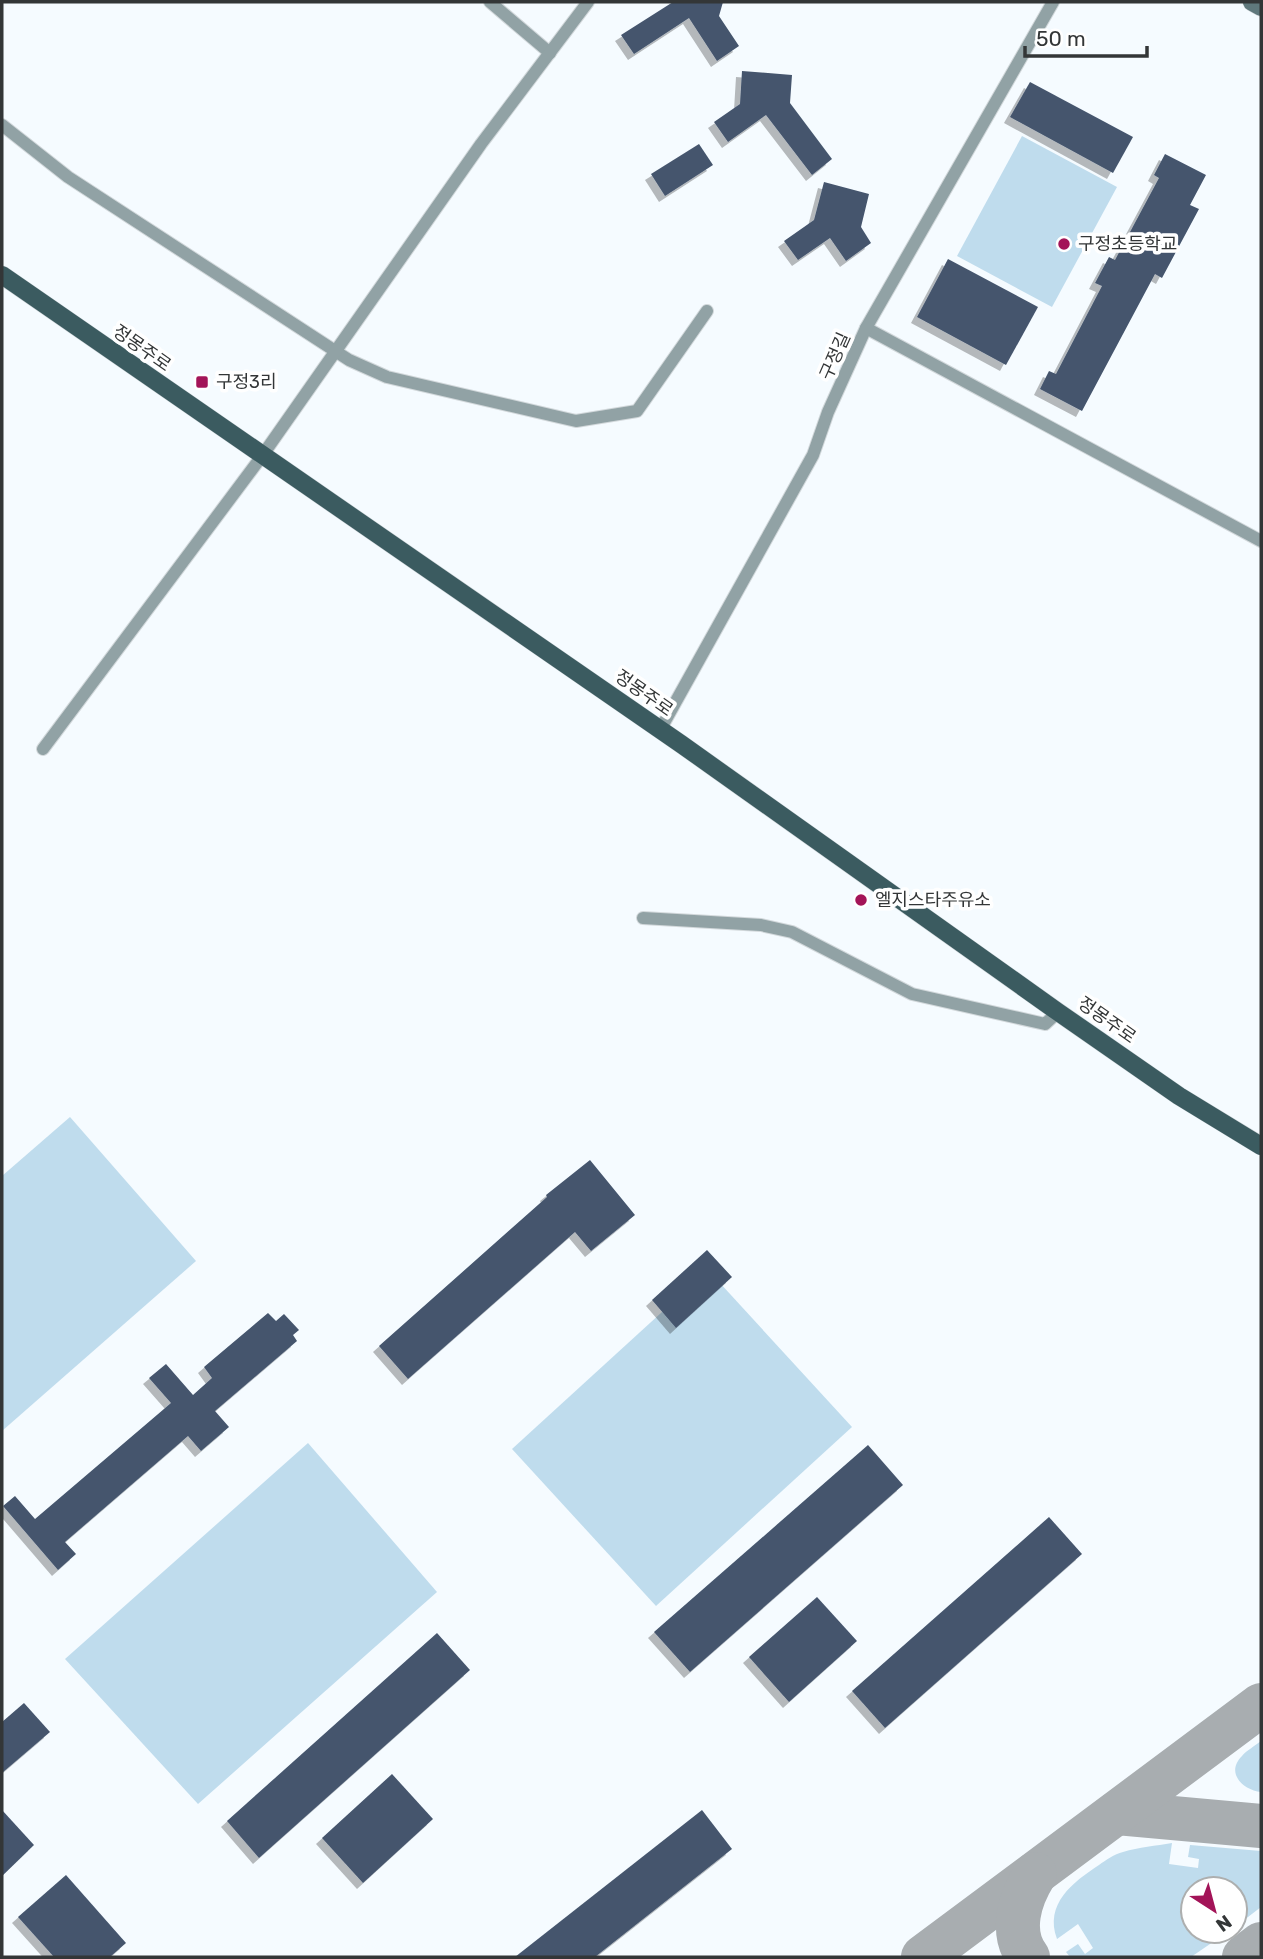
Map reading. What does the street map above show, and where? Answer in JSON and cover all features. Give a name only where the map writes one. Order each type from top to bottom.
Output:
[{"type":"main road","points":[[1252,2],[1261,7]]},
{"type":"main road","name":"정몽주로","points":[[4,281],[660,730],[1179,1096],[1261,1146]]},
{"type":"street","points":[[490,2],[550,53]]},
{"type":"street","points":[[43,749],[262,456],[481,144],[588,2]]},
{"type":"street","name":"구정길","points":[[660,730],[813,455],[828,412],[866,328],[1053,2]]},
{"type":"street","points":[[2,125],[68,177],[349,360],[387,377],[576,421],[638,411],[706,311]]},
{"type":"street","points":[[866,328],[1261,541]]},
{"type":"street","points":[[643,918],[761,925],[792,932],[912,994],[1045,1024],[1058,1012]]},
{"type":"shaded area","points":[[1022,136],[1117,187],[1052,307],[957,256]]},
{"type":"shaded area","points":[[70,1117],[196,1261],[2,1431],[2,1176]]},
{"type":"shaded area","points":[[708,1270],[852,1427],[656,1606],[512,1449]]},
{"type":"shaded area","points":[[308,1443],[437,1592],[198,1804],[65,1659]]},
{"type":"shaded area","points":[[1261,1741],[1261,1792],[1248,1788],[1238,1780],[1235,1769],[1244,1754]]},
{"type":"shaded area","points":[[1172,1843],[1169,1864],[1198,1868],[1199,1859],[1188,1857],[1190,1845],[1261,1851],[1261,1907],[1249,1916],[1249,1875],[1179,1875],[1179,1945],[1209,1945],[1191,1957],[1070,1957],[1066,1952],[1078,1944],[1085,1954],[1093,1948],[1078,1924],[1057,1939],[1054,1915],[1063,1895],[1107,1859],[1135,1849]]},
{"type":"building","points":[[673,2],[723,2],[719,16],[739,46],[717,61],[689,18],[634,54],[621,35]]},
{"type":"building","points":[[742,71],[792,75],[790,103],[832,159],[812,175],[766,115],[728,142],[714,122],[740,104]]},
{"type":"building","points":[[1030,82],[1133,137],[1113,173],[1010,117]]},
{"type":"building","points":[[699,144],[713,165],[665,196],[651,174]]},
{"type":"building","points":[[1165,154],[1206,175],[1190,205],[1199,209],[1162,278],[1155,274],[1082,411],[1040,389],[1049,371],[1056,374],[1102,286],[1095,283],[1109,257],[1115,260],[1159,178],[1154,175]]},
{"type":"building","points":[[824,182],[869,194],[861,227],[871,243],[846,261],[830,238],[798,260],[784,241],[814,220]]},
{"type":"building","points":[[948,259],[1038,307],[1006,365],[917,317]]},
{"type":"building","points":[[590,1160],[635,1215],[591,1251],[575,1232],[408,1379],[379,1346],[547,1197],[546,1195]]},
{"type":"building","points":[[707,1250],[732,1277],[676,1328],[652,1300]]},
{"type":"building","points":[[268,1313],[276,1321],[284,1314],[299,1330],[293,1335],[297,1341],[215,1411],[229,1427],[201,1451],[188,1436],[65,1542],[76,1554],[58,1570],[3,1506],[15,1496],[35,1519],[171,1403],[149,1378],[166,1364],[193,1395],[212,1378],[204,1367]]},
{"type":"building","points":[[868,1445],[903,1485],[690,1672],[654,1632]]},
{"type":"building","points":[[1049,1517],[1082,1554],[885,1728],[852,1691]]},
{"type":"building","points":[[817,1597],[857,1641],[789,1702],[749,1657]]},
{"type":"building","points":[[437,1633],[470,1670],[259,1858],[227,1821]]},
{"type":"building","points":[[24,1703],[50,1732],[2,1773],[2,1722]]},
{"type":"building","points":[[392,1774],[433,1819],[363,1883],[322,1838]]},
{"type":"building","points":[[2,1810],[34,1845],[2,1876]]},
{"type":"building","points":[[702,1810],[732,1849],[595,1957],[515,1957]]},
{"type":"building","points":[[66,1875],[126,1943],[110,1957],[54,1957],[18,1917]]},
{"type":"taxiway","points":[[923,1957],[1261,1705]]},
{"type":"taxiway","points":[[1117,1813],[1261,1826]]},
{"type":"taxiway","points":[[1028,1957],[1022,1947],[1018,1926],[1021,1904],[1035,1874]]},
{"type":"taxiway","points":[[1244,1957],[1261,1944]]},
{"type":"place","name":"구정초등학교","points":[[1064,244]]},
{"type":"place","name":"구정3리","points":[[202,382]]},
{"type":"place","name":"엘지스타주유소","points":[[861,900]]}]
